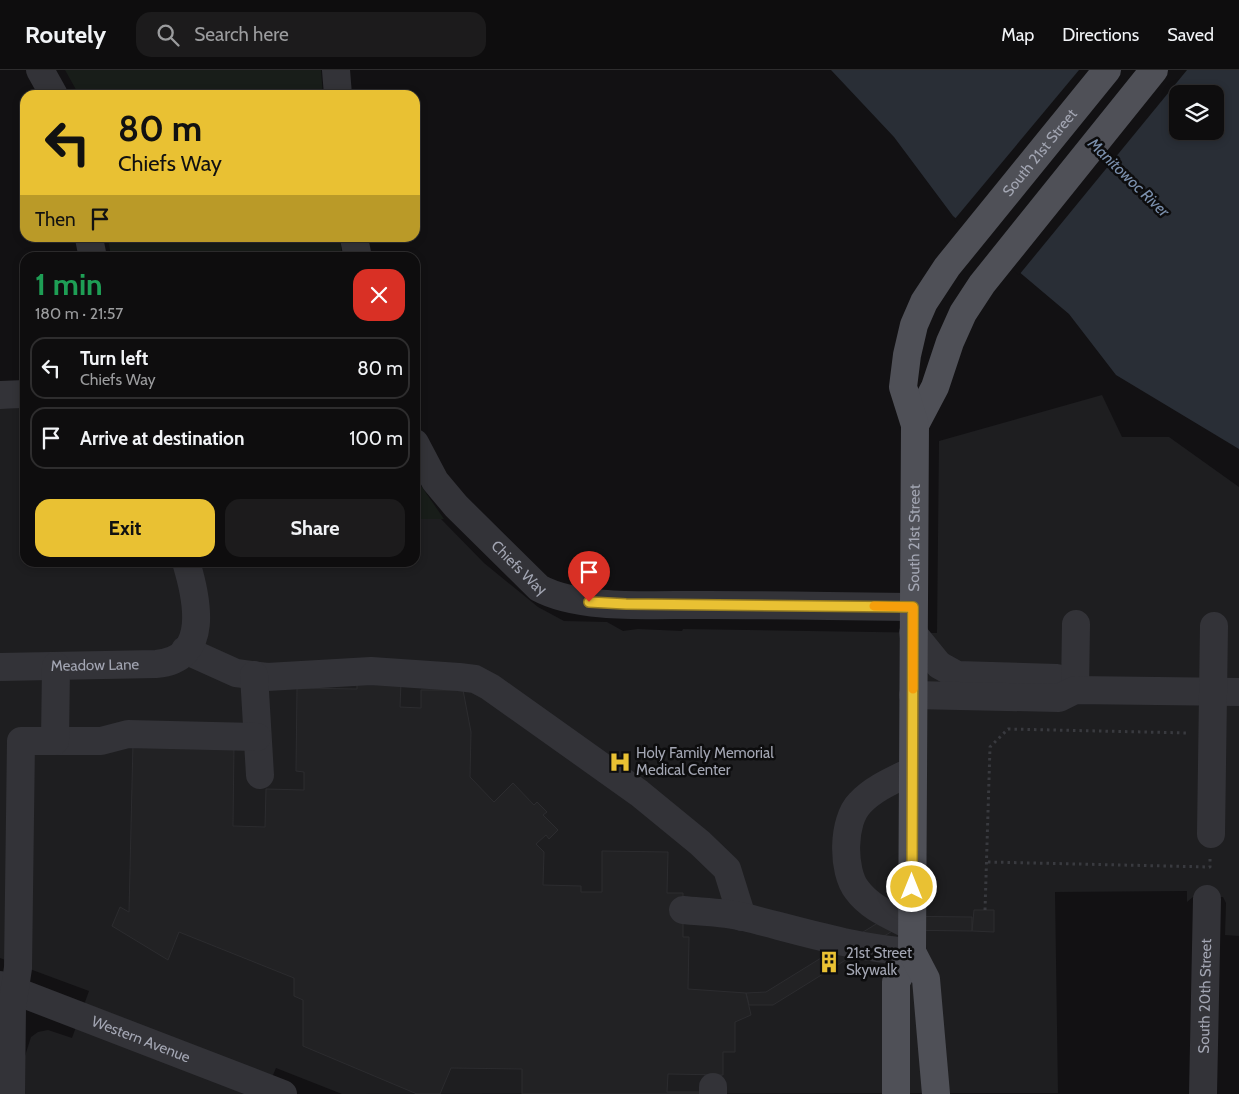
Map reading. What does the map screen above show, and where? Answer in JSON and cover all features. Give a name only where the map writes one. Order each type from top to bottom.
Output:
[{"type":"main road","name":"South 21st Street","points":[[936,1094],[926,979],[912,939],[915,425],[903,387],[914,325],[924,302],[972,236],[1107,70]]},
{"type":"main road","name":"South 21st Street","points":[[915,425],[935,387],[950,342],[963,313],[1000,260],[1154,70]]},
{"type":"main road","name":"South 21st Street","points":[[896,1094],[896,982],[912,939]]},
{"type":"street","points":[[40,70],[51,90]]},
{"type":"street","points":[[336,70],[338,90]]},
{"type":"street","points":[[0,395],[20,394]]},
{"type":"street","name":"Chiefs Way","points":[[420,453],[435,482],[456,506],[539,588],[552,595],[577,601],[913,620]]},
{"type":"street","points":[[187,567],[195,595],[197,616],[195,632],[185,650],[236,673],[267,677],[371,671],[475,679],[490,687],[639,792],[700,843],[727,869],[742,917]]},
{"type":"street","points":[[913,620],[939,665],[957,675],[1057,678],[1075,690]]},
{"type":"street","points":[[1075,690],[1076,624]]},
{"type":"street","points":[[1210,834],[1212,734],[1226,692],[1214,626]]},
{"type":"street","name":"Meadow Lane","points":[[0,667],[168,663],[179,658],[185,650]]},
{"type":"street","points":[[55,741],[56,666]]},
{"type":"street","points":[[254,675],[260,775]]},
{"type":"street","points":[[913,695],[1059,698],[1075,690],[1226,692]]},
{"type":"street","points":[[10,1094],[12,1007],[7,988],[18,959],[21,741],[100,741],[128,734],[258,737]]},
{"type":"street","points":[[912,772],[881,787],[859,803],[848,827],[846,847],[850,871],[856,889],[912,939]]},
{"type":"street","name":"South 20th Street","points":[[1204,1094],[1207,899]]},
{"type":"street","points":[[683,910],[742,917],[827,940],[876,949],[912,939]]},
{"type":"street","name":"Western Avenue","points":[[7,988],[283,1094]]},
{"type":"path","points":[[985,910],[988,862],[990,747],[1008,729],[1212,734]]},
{"type":"path","points":[[988,862],[1210,867],[1210,834]]},
{"type":"shaded area","points":[[65,70],[321,70],[323,90],[76,90]]},
{"type":"shaded area","points":[[109,242],[340,242],[341,252],[110,252]]},
{"type":"shaded area","name":"Holy Family Memorial Medical Center","points":[[1102,395],[1122,437],[1169,437],[1239,487],[1239,936],[1225,935],[1226,903],[1223,897],[1193,897],[1187,902],[1187,891],[1055,892],[1058,1093],[342,1094],[276,1068],[265,1094],[24,1094],[25,1056],[31,1037],[38,1032],[48,1030],[72,1038],[89,991],[0,958],[0,409],[20,408],[20,567],[420,567],[420,519],[441,519],[484,563],[538,607],[564,621],[607,622],[623,631],[638,629],[682,631],[683,629],[937,633],[939,441]]},
{"type":"shaded area","points":[[420,484],[444,519],[420,519]]},
{"type":"water","name":"Manitowoc River","points":[[831,70],[1239,70],[1239,449],[1116,375],[1069,314],[953,216],[894,137]]},
{"type":"pier","points":[[1079,70],[1187,70],[1175,85],[1169,85],[1169,92],[1019,275],[954,220]]},
{"type":"building","points":[[357,681],[401,682],[400,707],[421,708],[421,690],[463,690],[471,732],[470,777],[494,802],[513,783],[534,805],[537,802],[547,812],[543,815],[558,830],[549,839],[546,835],[536,844],[544,852],[543,885],[581,886],[581,892],[602,892],[602,851],[668,852],[667,893],[683,893],[683,937],[689,937],[688,989],[746,993],[751,1015],[735,1022],[735,1052],[723,1052],[723,1075],[668,1074],[667,1092],[701,1092],[701,1094],[522,1094],[522,1069],[451,1068],[440,1094],[417,1094],[303,1046],[303,1000],[294,996],[294,978],[179,932],[168,960],[112,926],[120,907],[129,912],[133,743],[234,744],[233,826],[265,827],[266,789],[304,790],[304,772],[296,771],[297,688],[357,689]]},
{"type":"building","points":[[974,910],[994,910],[994,932],[972,931]]},
{"type":"building","name":"21st Street Skywalk","points":[[889,916],[972,917],[972,931],[894,930],[773,1005],[749,1005],[746,993],[766,992]]},
{"type":"slow traffic","points":[[874,606],[913,607],[913,689]]},
{"type":"place","name":"Holy Family Memorial Medical Center","points":[[620,762]]},
{"type":"place","name":"21st Street Skywalk","points":[[829,962]]},
{"type":"route","points":[[589,602],[913,607],[912,887]]}]
